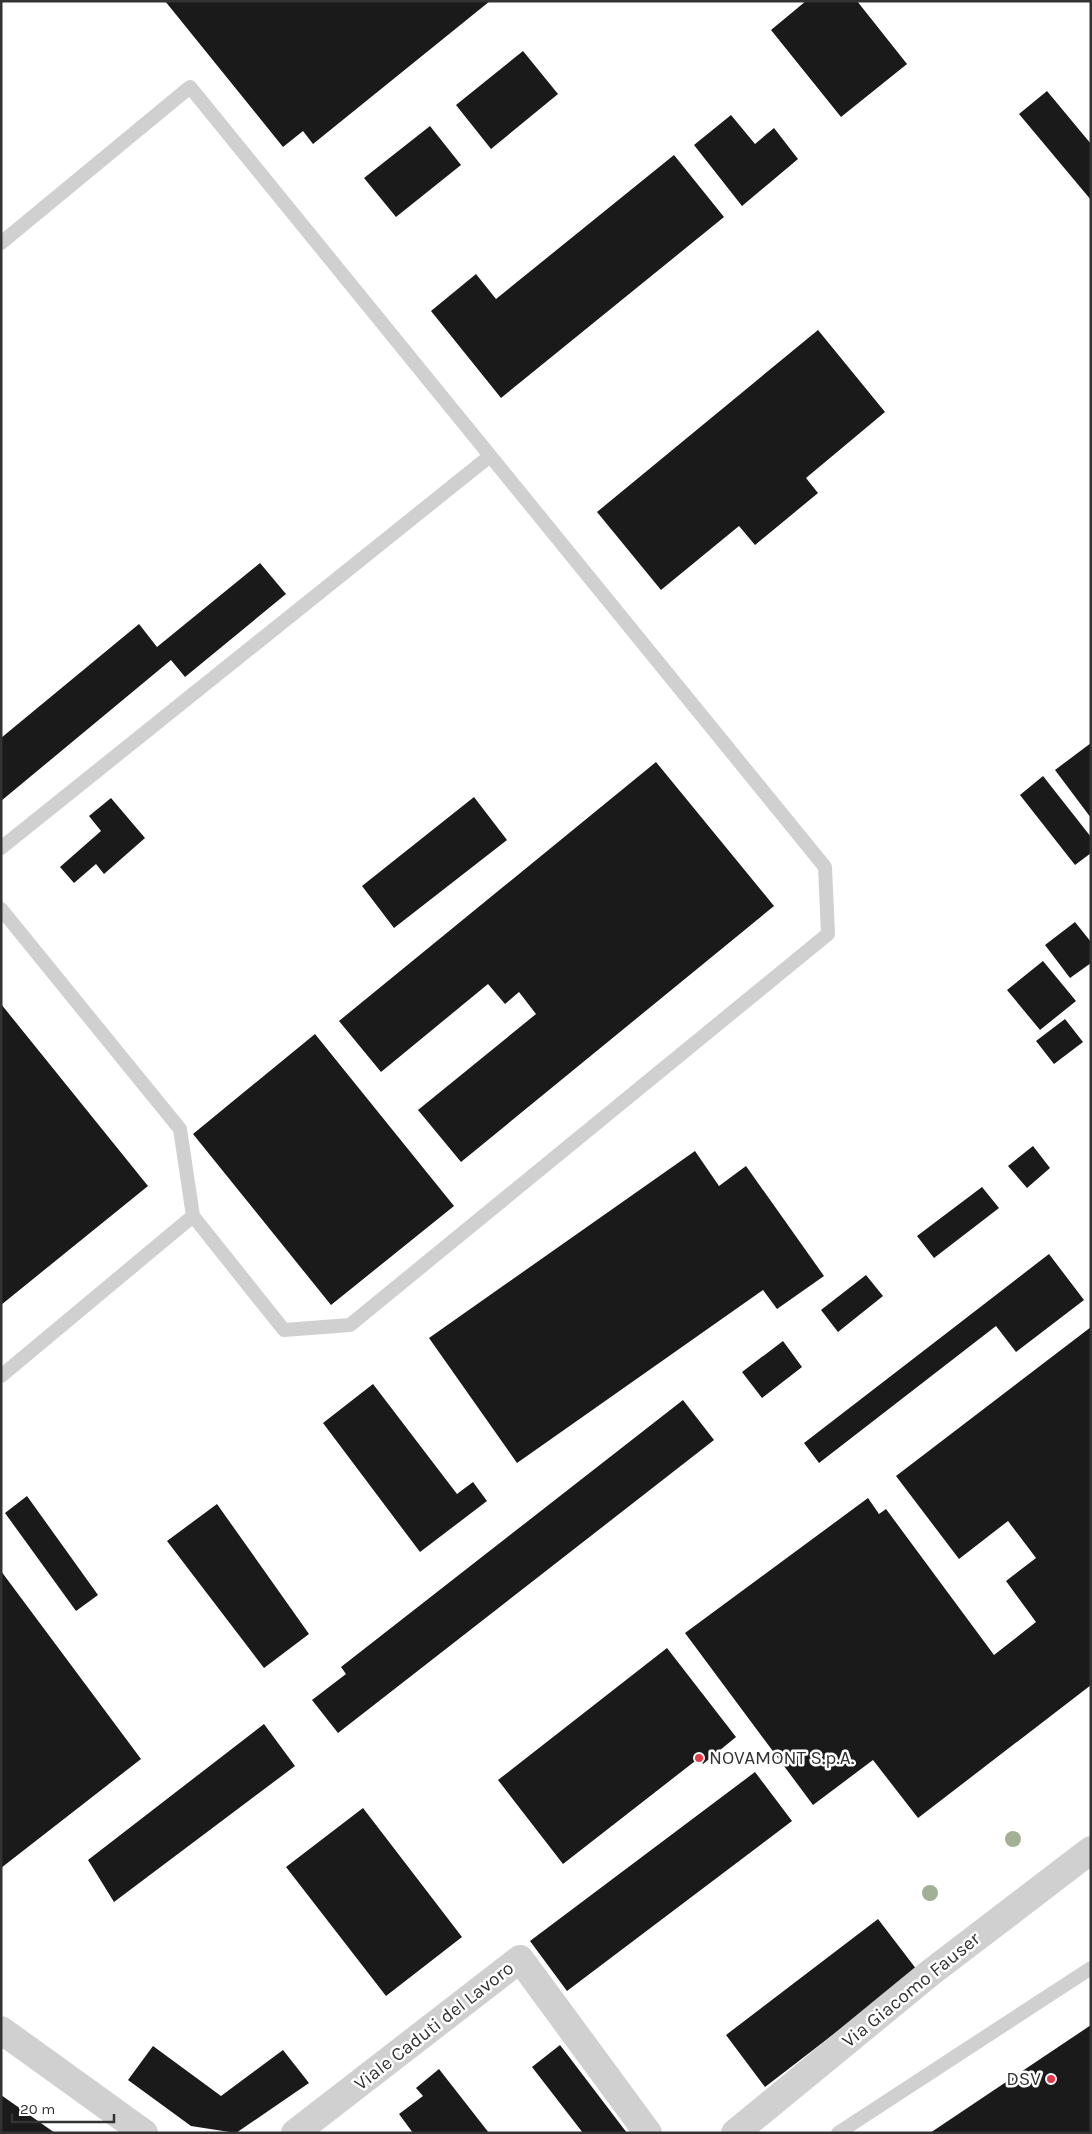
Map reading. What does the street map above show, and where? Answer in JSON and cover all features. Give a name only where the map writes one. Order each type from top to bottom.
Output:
[{"type":"street","name":"Via Giacomo Fauser","points":[[735,2133],[930,1973],[1091,1850]]},
{"type":"street","name":"Viale Caduti del Lavoro","points":[[295,2133],[520,1959],[648,2133]]},
{"type":"street","points":[[1,2030],[144,2133]]},
{"type":"lane","points":[[1,243],[190,87],[825,867],[828,934],[350,1325],[284,1330],[193,1216],[180,1128],[1,909]]},
{"type":"lane","points":[[1,848],[490,456]]},
{"type":"lane","points":[[1,1376],[193,1216]]},
{"type":"lane","points":[[838,2133],[1091,1968]]},
{"type":"building","points":[[165,1],[490,1],[313,144],[303,131],[283,147]]},
{"type":"building","points":[[806,1],[857,1],[907,64],[841,117],[771,30]]},
{"type":"building","points":[[523,51],[558,94],[491,149],[456,105]]},
{"type":"building","points":[[1047,91],[1091,144],[1091,200],[1019,114]]},
{"type":"building","points":[[731,115],[755,144],[774,128],[798,159],[742,206],[694,145]]},
{"type":"building","points":[[430,126],[461,165],[396,217],[364,178]]},
{"type":"building","points":[[674,155],[724,217],[501,398],[431,311],[476,274],[496,299]]},
{"type":"building","points":[[818,330],[885,412],[806,478],[818,493],[755,545],[739,526],[661,590],[597,512]]},
{"type":"building","points":[[260,563],[286,594],[185,677],[171,660],[1,801],[1,738],[139,624],[157,647]]},
{"type":"building","points":[[1091,743],[1091,818],[1055,770]]},
{"type":"building","points":[[656,762],[774,906],[461,1162],[418,1110],[536,1014],[519,992],[505,1004],[488,984],[381,1072],[339,1021]]},
{"type":"building","points":[[1043,776],[1091,837],[1091,853],[1075,865],[1020,795]]},
{"type":"building","points":[[474,797],[507,840],[394,928],[362,886]]},
{"type":"building","points":[[111,798],[145,838],[104,874],[96,864],[74,883],[60,867],[101,831],[89,816]]},
{"type":"building","points":[[1075,922],[1091,942],[1091,963],[1070,978],[1045,945]]},
{"type":"building","points":[[1043,961],[1076,1001],[1040,1030],[1007,990]]},
{"type":"building","points":[[1,1004],[148,1186],[1,1305]]},
{"type":"building","points":[[1065,1019],[1083,1042],[1054,1064],[1036,1041]]},
{"type":"building","points":[[315,1034],[454,1206],[331,1305],[193,1134]]},
{"type":"building","points":[[1033,1146],[1050,1168],[1027,1188],[1008,1166]]},
{"type":"building","points":[[695,1151],[719,1186],[746,1166],[824,1276],[777,1309],[763,1290],[517,1463],[429,1338]]},
{"type":"building","points":[[982,1187],[999,1208],[934,1258],[917,1236]]},
{"type":"building","points":[[1049,1254],[1084,1300],[1016,1352],[996,1326],[819,1463],[804,1443]]},
{"type":"building","points":[[866,1275],[883,1296],[838,1332],[821,1310]]},
{"type":"building","points":[[1091,1327],[1091,1685],[918,1818],[873,1760],[813,1805],[685,1633],[868,1498],[879,1514],[886,1509],[994,1655],[1036,1622],[1006,1581],[1036,1558],[1008,1521],[959,1559],[896,1476]]},
{"type":"building","points":[[783,1341],[802,1367],[762,1398],[742,1372]]},
{"type":"building","points":[[373,1384],[457,1494],[473,1482],[487,1501],[420,1552],[323,1423]]},
{"type":"building","points":[[683,1400],[714,1440],[338,1733],[312,1700],[346,1674],[341,1667]]},
{"type":"building","points":[[27,1496],[98,1595],[76,1611],[5,1513]]},
{"type":"building","points":[[217,1504],[309,1634],[264,1668],[167,1541]]},
{"type":"building","points":[[1,1571],[141,1759],[1,1868]]},
{"type":"building","points":[[667,1648],[736,1737],[703,1764],[699,1758],[563,1864],[498,1780]]},
{"type":"building","points":[[264,1724],[295,1766],[114,1902],[88,1860]]},
{"type":"building","points":[[755,1772],[792,1821],[567,1991],[530,1941]]},
{"type":"building","points":[[363,1808],[462,1937],[386,1996],[286,1867]]},
{"type":"building","points":[[878,1919],[917,1970],[765,2087],[726,2035]]},
{"type":"building","name":"DSV","points":[[1091,2025],[1091,2133],[930,2133]]},
{"type":"building","points":[[560,2045],[627,2133],[583,2133],[532,2067]]},
{"type":"building","points":[[153,2046],[221,2096],[283,2050],[309,2083],[236,2133],[191,2126],[128,2080]]},
{"type":"building","points":[[439,2069],[489,2133],[413,2133],[399,2114],[423,2096],[416,2088]]},
{"type":"building","points":[[1,2095],[55,2133],[1,2133]]},
{"type":"place","name":"NOVAMONT S.p.A.","points":[[699,1758]]},
{"type":"place","name":"DSV","points":[[1051,2079]]}]
